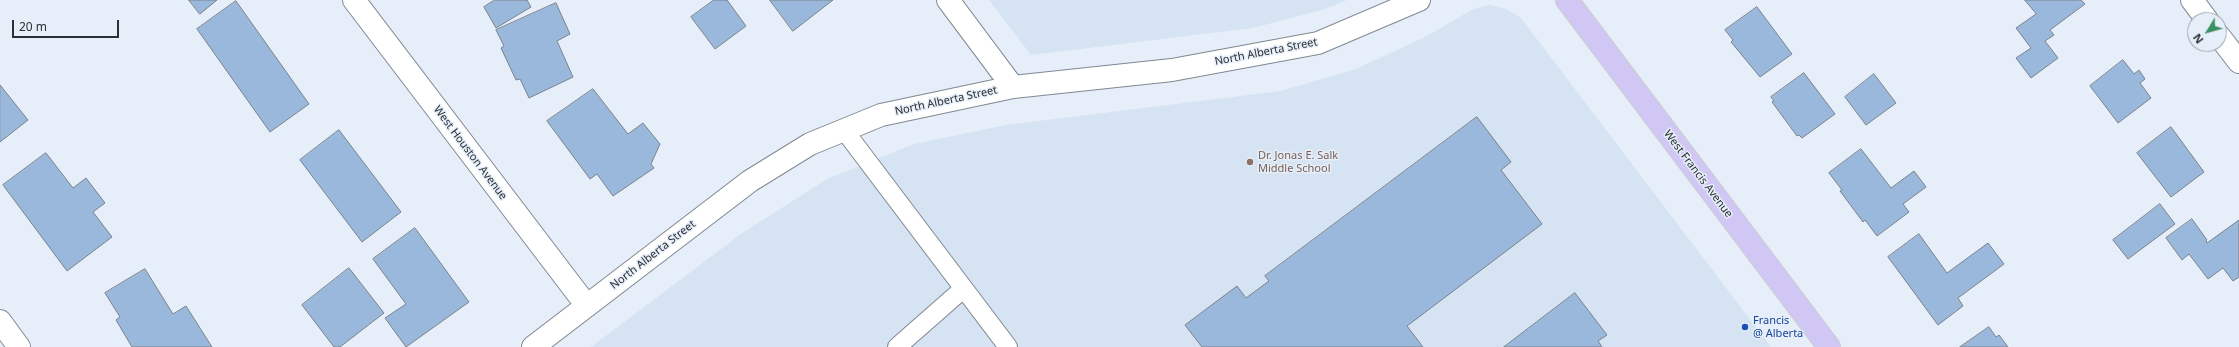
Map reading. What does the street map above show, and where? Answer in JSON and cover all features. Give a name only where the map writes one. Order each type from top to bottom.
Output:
[{"type":"main road","name":"West Francis Avenue","points":[[1567,0],[1829,347]]},
{"type":"street","name":"West Houston Avenue","points":[[354,0],[587,306]]},
{"type":"street","points":[[948,0],[1013,87]]},
{"type":"street","name":"North Alberta Street","points":[[533,347],[750,181],[810,144],[881,115],[1013,87],[1172,70],[1318,43],[1419,0]]},
{"type":"street","points":[[2192,0],[2201,12]]},
{"type":"street","points":[[2227,46],[2239,62]]},
{"type":"street","points":[[0,321],[20,347]]},
{"type":"lane","points":[[844,130],[1008,347]]},
{"type":"lane","points":[[897,347],[963,289]]},
{"type":"shaded area","points":[[989,0],[1347,0],[1325,9],[1253,28],[1031,55]]},
{"type":"shaded area","name":"Dr. Jonas E. Salk Middle School","points":[[1490,5],[1506,9],[1521,18],[1771,347],[591,347],[741,234],[827,179],[914,144],[1006,125],[1281,91],[1356,69],[1425,37],[1473,9]]},
{"type":"building","points":[[189,0],[217,0],[200,14]]},
{"type":"building","points":[[495,0],[527,0],[531,7],[496,28],[484,7]]},
{"type":"building","points":[[714,0],[727,0],[746,26],[715,49],[691,17]]},
{"type":"building","points":[[770,0],[833,0],[793,31]]},
{"type":"building","points":[[2025,0],[2081,0],[2085,4],[2050,30],[2054,35],[2045,41],[2058,58],[2031,78],[2016,58],[2031,48],[2016,28],[2036,14]]},
{"type":"building","points":[[236,1],[309,104],[270,132],[197,29]]},
{"type":"building","points":[[556,3],[570,34],[557,41],[573,77],[529,98],[520,79],[516,80],[501,48],[504,46],[496,30]]},
{"type":"building","points":[[1757,7],[1792,54],[1760,77],[1731,42],[1733,40],[1725,30]]},
{"type":"building","points":[[2123,60],[2134,74],[2139,70],[2145,79],[2140,83],[2151,98],[2118,123],[2090,86]]},
{"type":"building","points":[[1804,73],[1835,114],[1802,138],[1799,135],[1797,136],[1772,102],[1774,101],[1771,97]]},
{"type":"building","points":[[1874,74],[1896,103],[1866,125],[1845,97]]},
{"type":"building","points":[[0,85],[28,120],[0,142]]},
{"type":"building","points":[[593,89],[628,134],[643,123],[660,144],[651,164],[654,168],[613,196],[597,174],[590,179],[547,121]]},
{"type":"building","points":[[1477,117],[1511,162],[1501,170],[1542,224],[1407,326],[1423,347],[1202,347],[1185,325],[1237,286],[1246,298],[1269,281],[1265,276]]},
{"type":"building","points":[[2171,127],[2204,172],[2171,197],[2137,153]]},
{"type":"building","points":[[339,130],[401,212],[362,242],[300,160]]},
{"type":"building","points":[[1861,149],[1891,188],[1914,171],[1926,187],[1903,204],[1909,212],[1877,236],[1865,220],[1863,222],[1840,191],[1842,190],[1829,173]]},
{"type":"building","points":[[46,153],[73,188],[86,178],[105,203],[93,212],[112,237],[67,271],[3,185]]},
{"type":"building","points":[[2160,204],[2175,224],[2128,259],[2113,240]]},
{"type":"building","points":[[2192,219],[2207,240],[2207,243],[2239,220],[2239,277],[2233,281],[2223,268],[2208,279],[2189,254],[2182,260],[2166,238]]},
{"type":"building","points":[[415,228],[469,302],[406,347],[385,318],[406,304],[373,259]]},
{"type":"building","points":[[1919,234],[1947,273],[1988,243],[2004,264],[1958,298],[1963,306],[1938,325],[1888,257]]},
{"type":"building","points":[[349,268],[384,313],[340,347],[334,347],[302,305]]},
{"type":"building","points":[[145,269],[173,314],[186,306],[212,347],[132,347],[116,320],[120,317],[105,293]]},
{"type":"building","points":[[1575,293],[1607,335],[1598,341],[1602,347],[1504,347]]},
{"type":"building","points":[[1989,327],[1996,337],[1999,335],[2008,347],[1960,347]]},
{"type":"place","name":"Dr. Jonas E. Salk Middle School","points":[[1250,162]]},
{"type":"place","name":"Francis @ Alberta","points":[[1745,327]]}]
